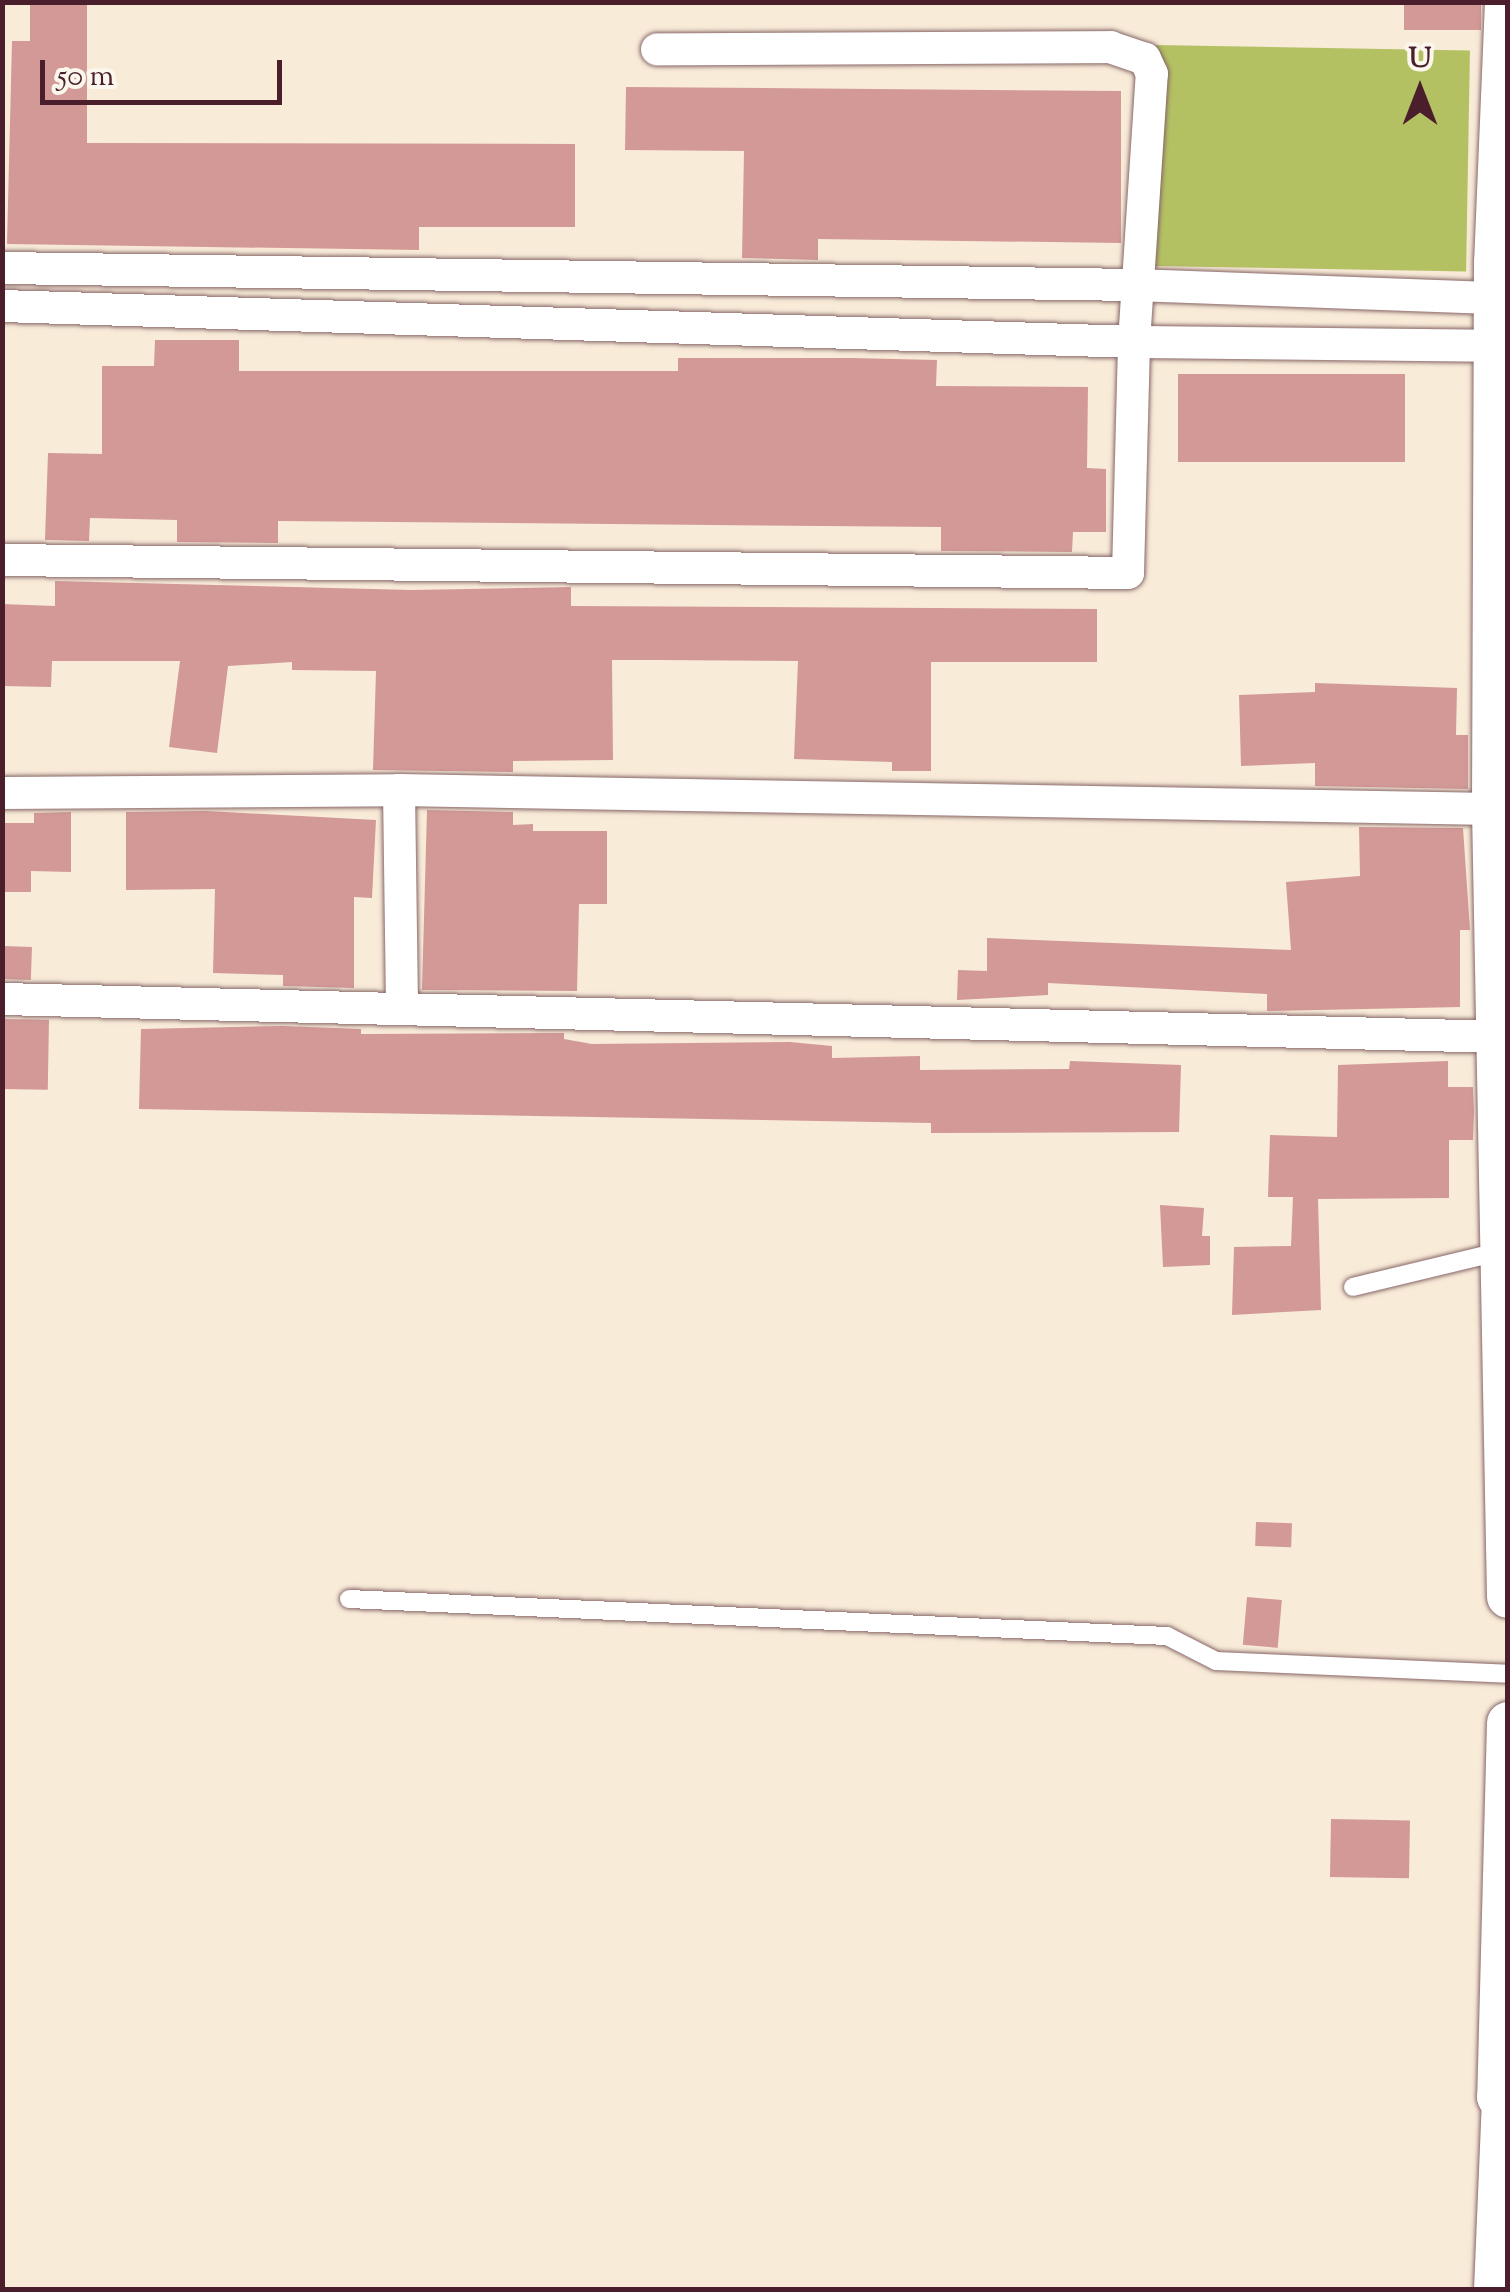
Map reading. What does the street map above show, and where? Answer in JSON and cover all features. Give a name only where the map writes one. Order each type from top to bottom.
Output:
[{"type":"street","points":[[1507,6],[1496,346],[1503,420],[1493,809],[1508,1597]]},
{"type":"street","points":[[2,560],[1128,573],[1134,342],[1152,74],[1133,50],[658,49]]},
{"type":"street","points":[[2,268],[1137,285],[1499,274]]},
{"type":"street","points":[[2,306],[1134,342],[1496,346]]},
{"type":"street","points":[[2,793],[398,790],[1493,809]]},
{"type":"street","points":[[398,790],[402,1006]]},
{"type":"street","points":[[2,1000],[402,1006],[1499,1037]]},
{"type":"street","points":[[1490,2290],[1499,2244],[1508,1723]]},
{"type":"lane","points":[[1353,1287],[1502,1250]]},
{"type":"lane","points":[[349,1599],[1167,1636],[1216,1661],[1508,1674]]},
{"type":"green space","points":[[1156,45],[1470,50],[1466,271],[1152,266]]},
{"type":"building","points":[[30,2],[87,2],[87,143],[575,144],[575,227],[419,227],[419,250],[7,244],[12,41],[30,41]]},
{"type":"building","points":[[1404,2],[1481,2],[1481,30],[1404,30]]},
{"type":"building","points":[[626,87],[1121,91],[1121,243],[818,239],[818,260],[742,258],[744,151],[625,150]]},
{"type":"building","points":[[155,340],[239,340],[239,371],[678,371],[678,358],[852,358],[937,360],[936,386],[1088,387],[1087,468],[1106,469],[1106,532],[1073,532],[1072,552],[941,551],[941,527],[278,521],[278,543],[177,542],[177,520],[90,518],[89,541],[45,540],[48,453],[102,454],[102,366],[154,366]]},
{"type":"building","points":[[1178,374],[1405,374],[1405,462],[1178,462]]},
{"type":"building","points":[[55,581],[412,590],[571,587],[571,606],[1097,609],[1097,662],[931,662],[931,771],[892,771],[892,762],[794,759],[798,661],[660,660],[612,660],[613,760],[513,761],[513,772],[373,770],[376,671],[292,670],[292,662],[228,666],[217,753],[169,747],[180,661],[52,661],[51,687],[2,686],[2,604],[55,606]]},
{"type":"building","points":[[1315,683],[1457,688],[1456,735],[1468,735],[1468,789],[1315,786],[1315,763],[1241,766],[1239,695],[1315,692]]},
{"type":"building","points":[[427,810],[513,812],[513,825],[533,824],[533,831],[607,831],[607,904],[579,904],[577,991],[422,990]]},
{"type":"building","points":[[206,811],[376,820],[372,898],[354,897],[354,988],[283,986],[283,975],[213,973],[215,889],[126,890],[126,812]]},
{"type":"building","points":[[71,812],[71,872],[31,871],[31,892],[2,892],[2,823],[34,823],[34,813]]},
{"type":"building","points":[[1359,827],[1463,828],[1470,930],[1460,930],[1460,1007],[1267,1011],[1267,994],[1048,983],[1048,995],[957,1000],[958,970],[987,971],[987,938],[1291,950],[1286,882],[1360,876]]},
{"type":"building","points":[[2,946],[32,947],[31,980],[2,979]]},
{"type":"building","points":[[2,1019],[49,1020],[48,1090],[2,1089]]},
{"type":"building","points":[[141,1029],[361,1029],[361,1034],[564,1033],[564,1039],[592,1044],[790,1042],[832,1046],[832,1058],[920,1056],[920,1070],[1069,1069],[1070,1061],[1181,1065],[1179,1132],[931,1133],[931,1123],[139,1109]]},
{"type":"building","points":[[1448,1061],[1448,1087],[1473,1087],[1474,1112],[1473,1140],[1449,1140],[1449,1198],[1318,1199],[1321,1310],[1232,1315],[1234,1247],[1291,1246],[1293,1197],[1268,1197],[1270,1135],[1337,1137],[1338,1065]]},
{"type":"building","points":[[1160,1205],[1204,1208],[1202,1236],[1210,1236],[1210,1265],[1163,1267]]},
{"type":"building","points":[[1256,1522],[1292,1523],[1291,1547],[1255,1546]]},
{"type":"building","points":[[1247,1597],[1282,1600],[1278,1648],[1243,1645]]},
{"type":"building","points":[[1331,1819],[1410,1820],[1409,1878],[1330,1877]]}]
